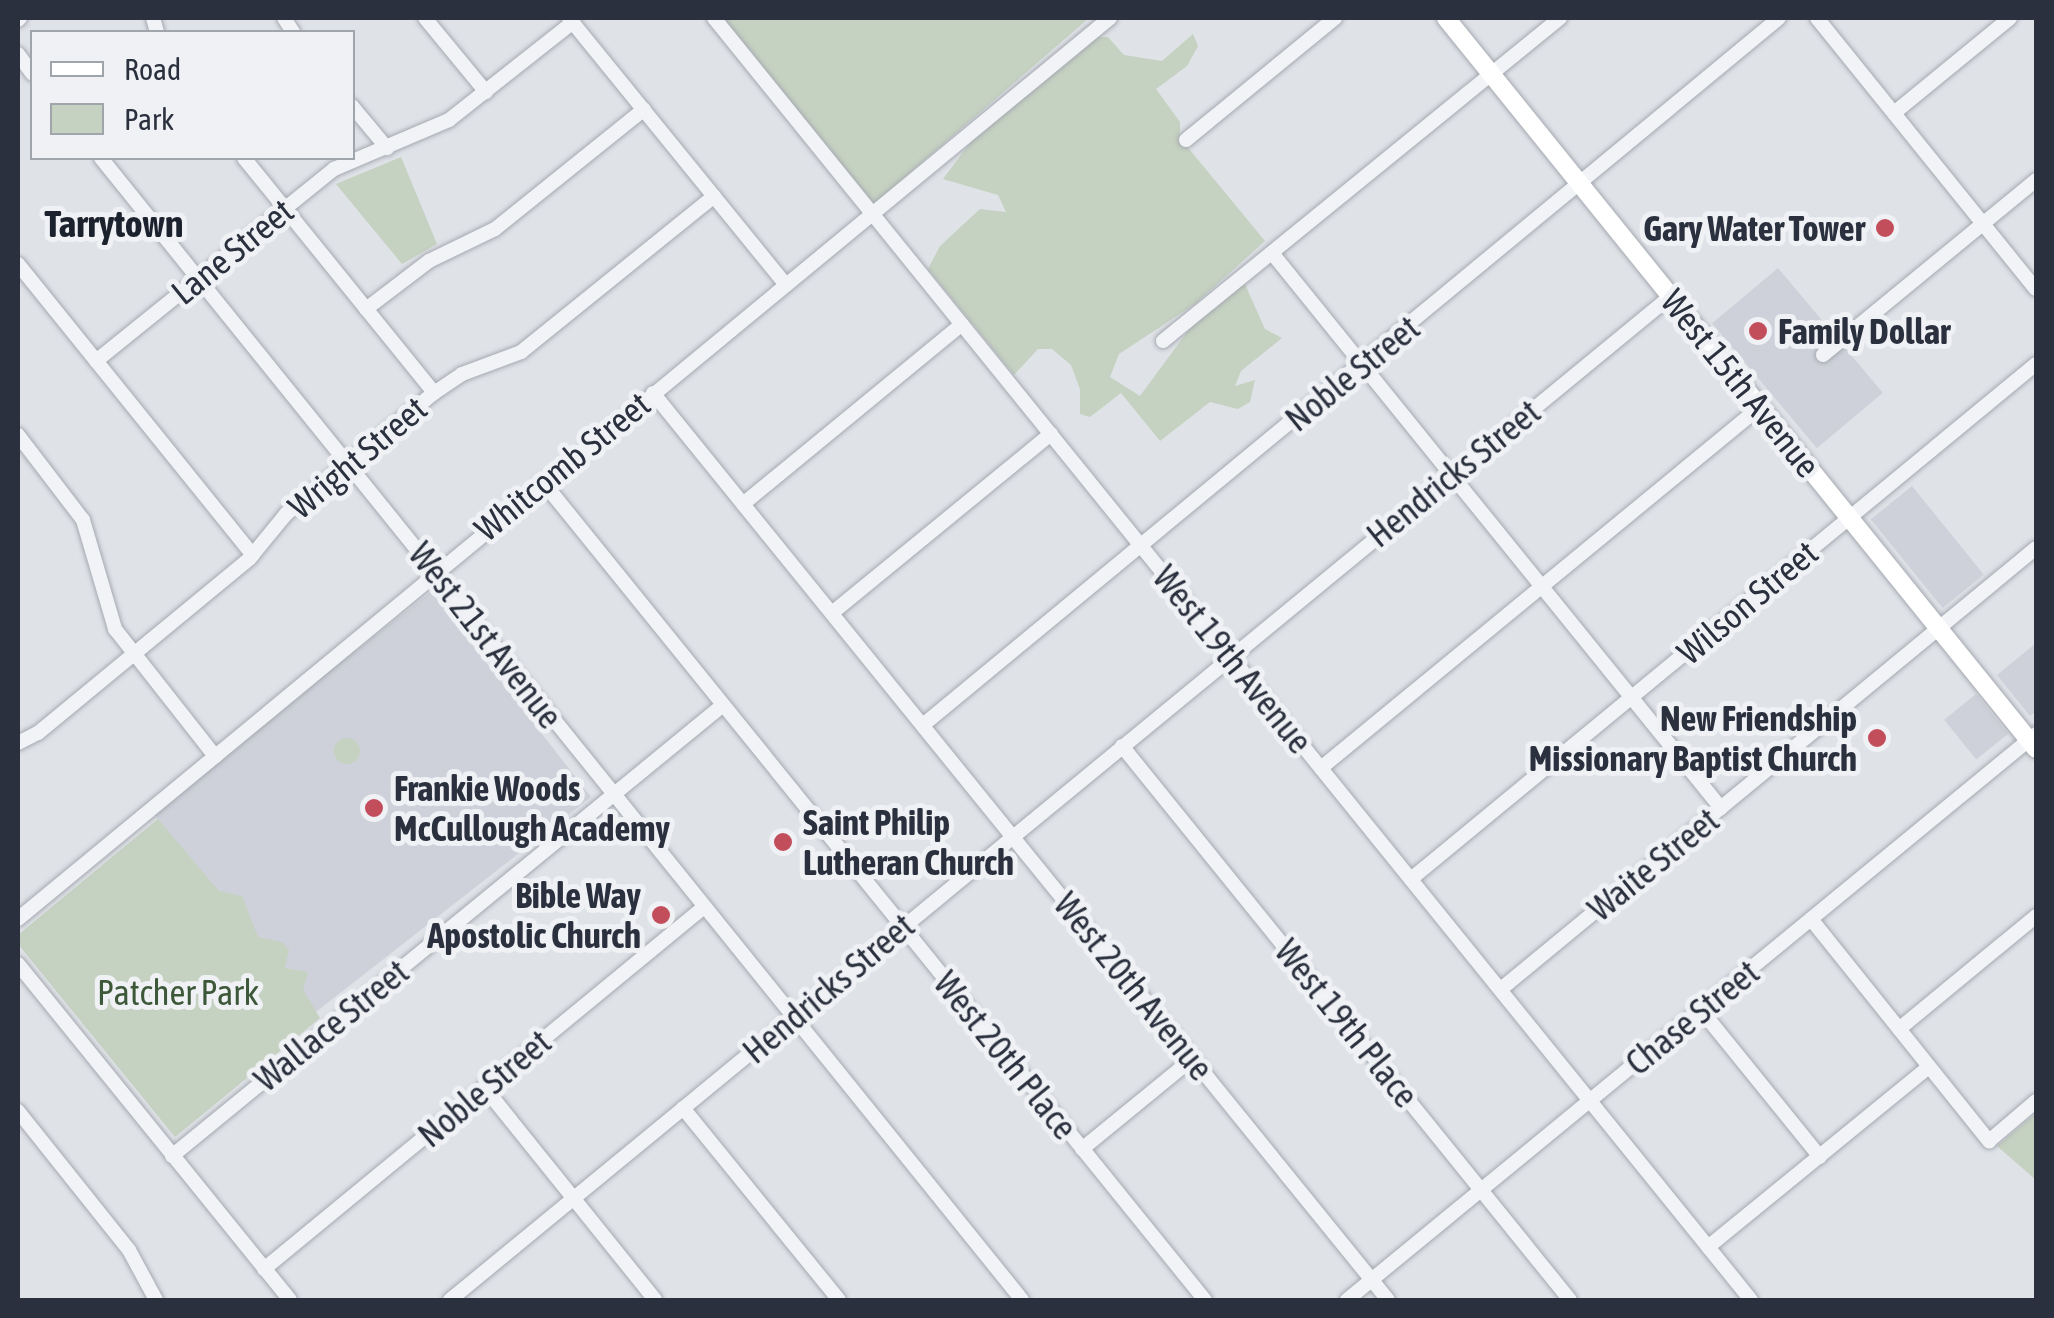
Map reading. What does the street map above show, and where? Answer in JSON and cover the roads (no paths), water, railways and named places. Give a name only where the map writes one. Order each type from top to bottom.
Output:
[{"type":"main road","name":"West 15th Avenue","points":[[1446,18],[2034,741]]},
{"type":"street","points":[[425,18],[486,92]]},
{"type":"street","name":"West 19th Avenue","points":[[714,18],[1751,1300]]},
{"type":"street","name":"Whitcomb Street","points":[[18,919],[1110,18]]},
{"type":"street","points":[[1186,140],[1335,18]]},
{"type":"street","points":[[1162,341],[1560,18]]},
{"type":"street","name":"Noble Street","points":[[923,726],[1779,18]]},
{"type":"street","points":[[1817,18],[2036,289]]},
{"type":"street","points":[[1894,113],[2010,18]]},
{"type":"street","points":[[571,20],[785,284]]},
{"type":"street","name":"Lane Street","points":[[355,159],[440,125],[486,92],[571,20]]},
{"type":"street","points":[[366,309],[428,261],[495,229],[644,108]]},
{"type":"street","points":[[355,110],[387,148]]},
{"type":"street","name":"West 21st Avenue","points":[[103,160],[1022,1300]]},
{"type":"street","points":[[246,160],[434,393]]},
{"type":"street","name":"Lane Street","points":[[96,361],[341,164],[352,160]]},
{"type":"street","points":[[1823,356],[2036,180]]},
{"type":"street","name":"Wright Street","points":[[18,743],[134,655],[253,555],[286,514],[434,393],[462,374],[521,352],[714,196]]},
{"type":"street","points":[[1272,253],[1721,808]]},
{"type":"street","points":[[18,264],[253,555]]},
{"type":"street","name":"Hendricks Street","points":[[450,1300],[1670,296]]},
{"type":"street","points":[[743,504],[962,324]]},
{"type":"street","name":"Wilson Street","points":[[1411,879],[2036,364]]},
{"type":"street","name":"West 20th Avenue","points":[[653,392],[1388,1300]]},
{"type":"street","points":[[1321,768],[1760,407]]},
{"type":"street","points":[[832,613],[1052,434]]},
{"type":"street","points":[[18,435],[83,520],[105,609],[134,655],[215,756]]},
{"type":"street","name":"West 20th Place","points":[[544,482],[1205,1300]]},
{"type":"street","name":"Waite Street","points":[[1501,989],[2036,548]]},
{"type":"street","name":"Wallace Street","points":[[172,1156],[724,705]]},
{"type":"street","name":"Chase Street","points":[[1347,1300],[2034,741]]},
{"type":"street","name":"West 19th Place","points":[[1122,746],[1570,1300]]},
{"type":"street","name":"Noble Street","points":[[264,1269],[704,906]]},
{"type":"street","points":[[1899,1028],[2036,916]]},
{"type":"street","points":[[1811,919],[1988,1140],[2036,1101]]},
{"type":"street","points":[[18,964],[290,1300]]},
{"type":"street","points":[[1701,1010],[1820,1157]]},
{"type":"street","points":[[1082,1149],[1192,1059]]},
{"type":"street","points":[[1708,1247],[1929,1067]]},
{"type":"street","points":[[484,1086],[656,1300]]},
{"type":"street","points":[[683,1108],[839,1300]]},
{"type":"street","points":[[20,1120],[129,1250],[156,1300]]},
{"type":"place","name":"Gary Water Tower","points":[[1885,228]]},
{"type":"place","name":"Family Dollar","points":[[1758,331]]},
{"type":"place","name":"New Friendship Missionary Baptist Church","points":[[1877,738]]},
{"type":"place","name":"Frankie Woods McCullough Academy","points":[[374,808]]},
{"type":"place","name":"Saint Philip Lutheran Church","points":[[783,842]]},
{"type":"place","name":"Bible Way Apostolic Church","points":[[661,915]]},
{"type":"district","name":"Tarrytown","points":[[114,224]]},
{"type":"park label","name":"Patcher Park","points":[[178,992]]}]
